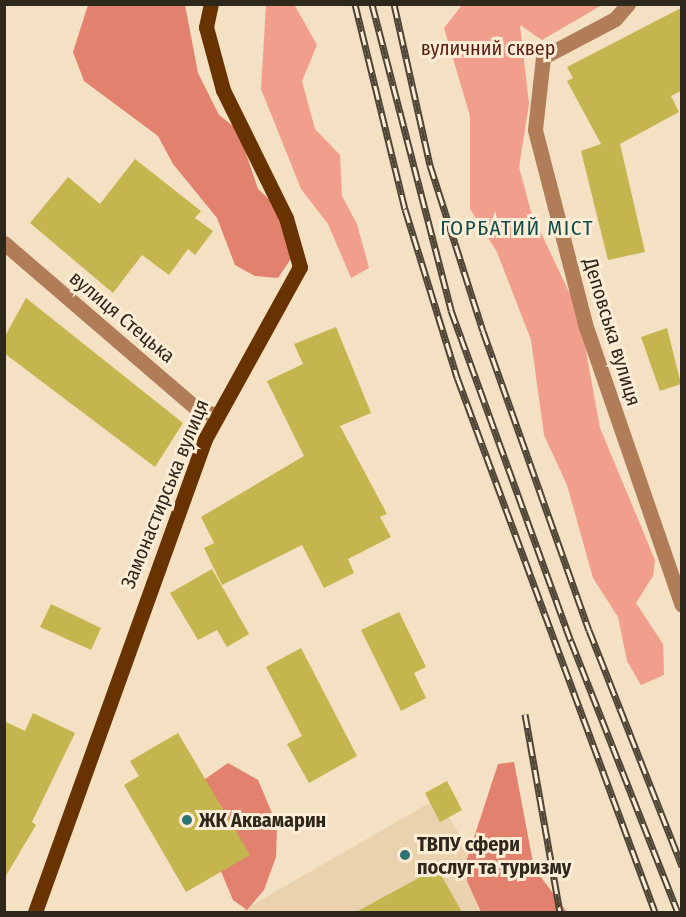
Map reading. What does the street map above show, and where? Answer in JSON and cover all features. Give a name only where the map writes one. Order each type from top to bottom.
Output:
[{"type":"main road","name":"Замонастирська вулиця","points":[[35,912],[216,415],[300,267],[298,246],[220,81],[206,27],[211,4]]},
{"type":"street","name":"Деповська вулиця","points":[[628,4],[615,19],[543,57],[535,130],[585,324],[681,605]]},
{"type":"street","name":"вулиця Стецька","points":[[4,243],[197,409],[216,415]]},
{"type":"shaded area","points":[[88,5],[185,5],[198,73],[219,115],[238,130],[258,189],[273,203],[292,257],[278,278],[255,276],[235,265],[217,218],[173,164],[158,136],[84,81],[73,52]]},
{"type":"shaded area","points":[[514,762],[534,868],[567,912],[481,912],[467,881],[467,859],[498,764]]},
{"type":"shaded area","points":[[228,763],[258,780],[277,825],[276,857],[264,890],[247,910],[233,900],[220,869],[198,784]]},
{"type":"shaded area","name":"ТВПУ сфери послуг та туризму","points":[[438,798],[504,912],[240,912]]},
{"type":"green space","points":[[266,5],[295,6],[317,45],[302,81],[315,129],[340,155],[342,196],[357,224],[369,268],[351,278],[328,224],[301,189],[261,89]]},
{"type":"green space","name":"вуличний сквер","points":[[462,5],[602,5],[542,40],[520,25],[529,104],[519,167],[531,212],[579,313],[600,428],[655,560],[653,576],[636,603],[663,644],[664,675],[641,685],[627,661],[618,617],[593,578],[567,485],[544,435],[531,340],[497,252],[470,209],[470,116],[444,28]]},
{"type":"building","points":[[681,8],[681,91],[671,96],[679,112],[620,144],[645,252],[608,260],[581,151],[601,144],[567,81],[573,78],[567,67]]},
{"type":"building","points":[[135,159],[201,211],[195,218],[213,231],[195,255],[188,249],[169,275],[142,255],[113,293],[30,223],[68,177],[100,204]]},
{"type":"building","points":[[26,298],[183,423],[155,467],[4,353],[4,338]]},
{"type":"building","points":[[336,327],[371,413],[340,426],[387,514],[380,517],[391,537],[348,559],[354,573],[324,588],[302,545],[222,585],[204,548],[214,543],[201,517],[304,456],[267,381],[303,364],[294,344]]},
{"type":"building","points":[[667,328],[681,384],[660,391],[641,337]]},
{"type":"building","points":[[212,569],[249,634],[227,647],[217,630],[198,640],[170,593]]},
{"type":"building","points":[[51,604],[101,628],[91,650],[40,627]]},
{"type":"building","points":[[399,612],[426,667],[414,673],[426,698],[401,711],[361,630]]},
{"type":"building","points":[[301,648],[357,756],[309,783],[287,744],[302,736],[266,667]]},
{"type":"building","points":[[33,713],[75,733],[32,822],[36,825],[4,879],[4,721],[25,731]]},
{"type":"building","name":"ЖК Аквамарин","points":[[178,733],[250,855],[186,892],[124,785],[139,776],[130,761]]},
{"type":"building","points":[[447,781],[462,810],[440,822],[425,793]]},
{"type":"building","points":[[437,868],[462,912],[356,912]]},
{"type":"railway","points":[[355,4],[405,209],[457,377],[655,912]]},
{"type":"railway","points":[[372,4],[451,310],[571,641],[678,912]]},
{"type":"railway","points":[[394,4],[430,165],[483,331],[589,630],[682,866]]},
{"type":"railway","points":[[525,714],[560,912]]},
{"type":"place","name":"ЖК Аквамарин","points":[[187,820]]},
{"type":"place","name":"ТВПУ сфери послуг та туризму","points":[[405,855]]},
{"type":"district","name":"ГОРБАТИЙ МІСТ","points":[[517,228]]}]
